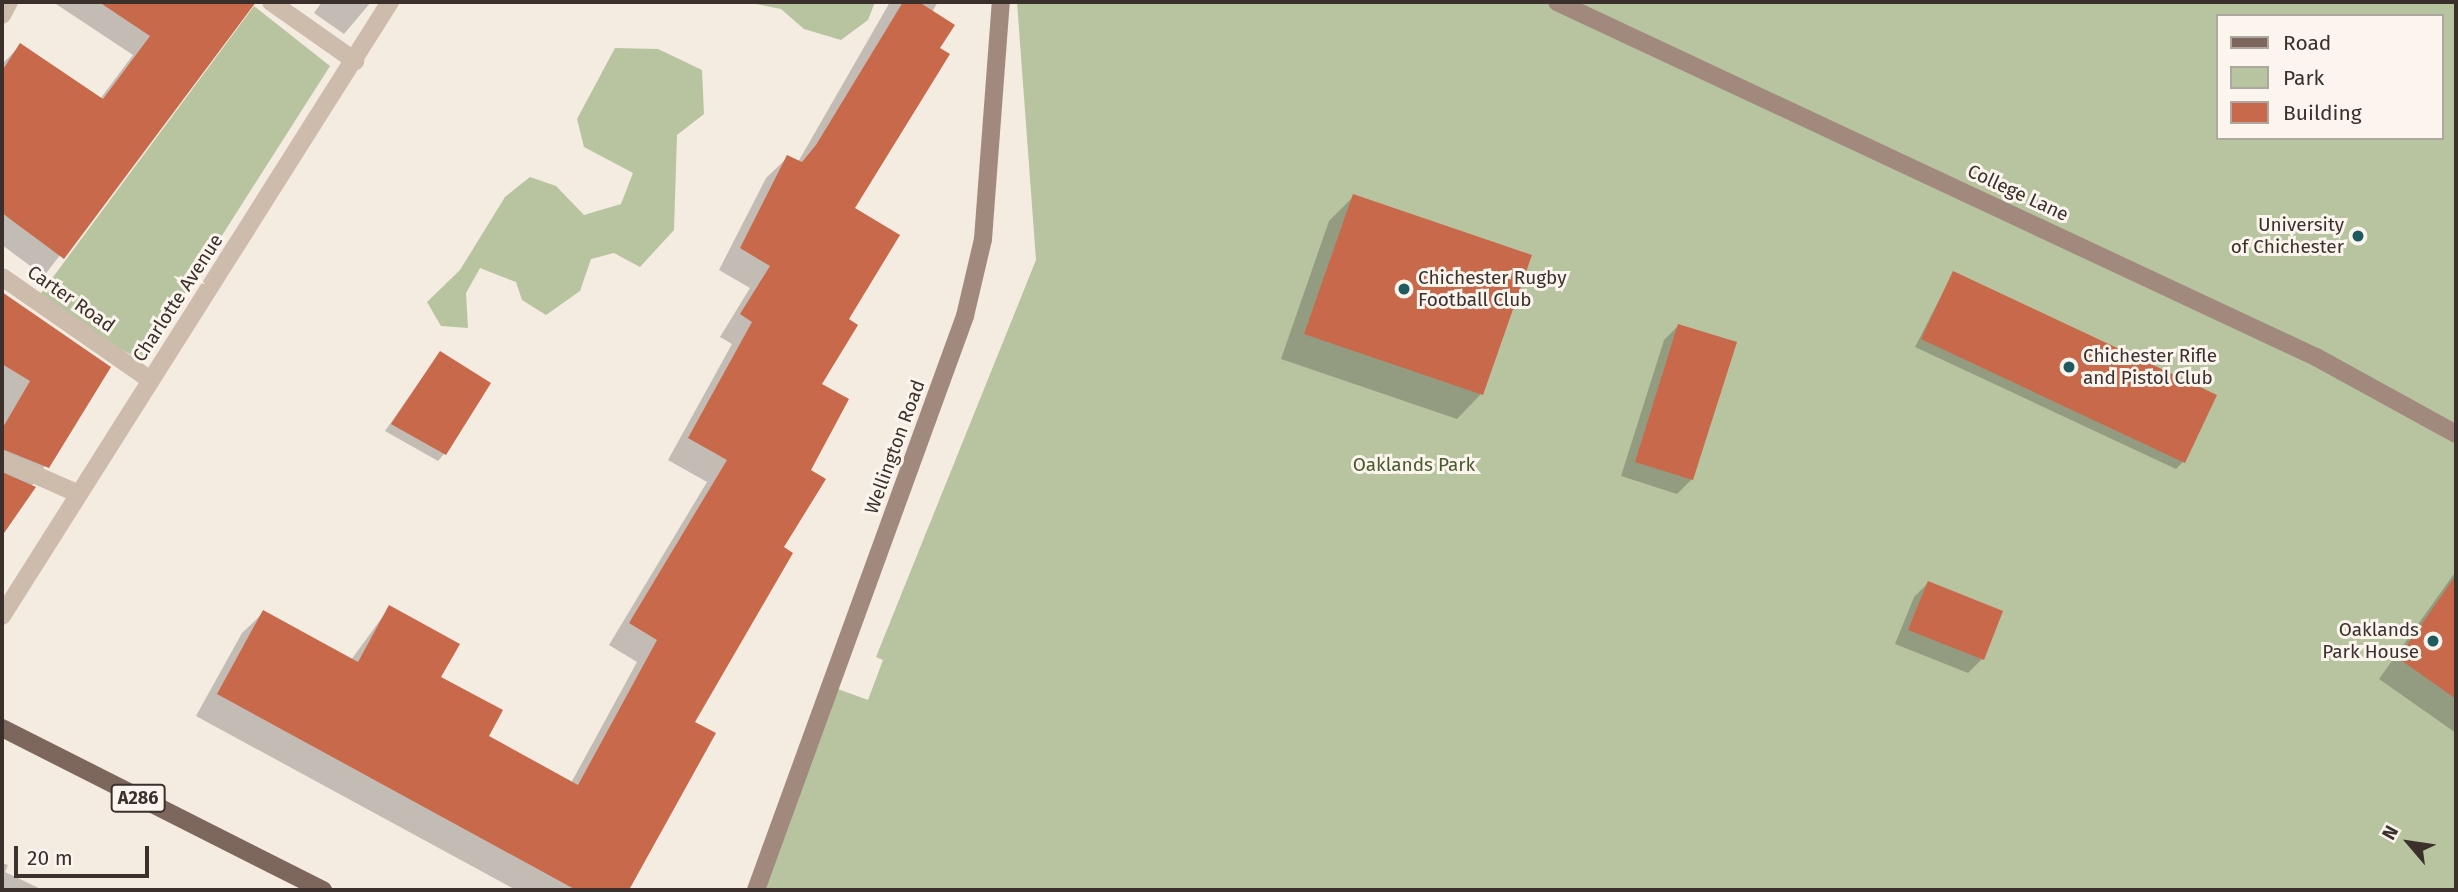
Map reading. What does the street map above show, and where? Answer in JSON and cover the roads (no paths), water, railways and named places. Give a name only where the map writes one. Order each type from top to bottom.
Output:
[{"type":"main road","name":"A286","points":[[2,728],[323,890]]},
{"type":"street","points":[[2,15],[9,2]]},
{"type":"street","points":[[271,2],[355,61]]},
{"type":"street","name":"Charlotte Avenue","points":[[2,617],[390,2]]},
{"type":"street","name":"Wellington Road","points":[[756,890],[965,316],[983,239],[1000,2]]},
{"type":"street","name":"College Lane","points":[[1557,2],[2316,357],[2456,434]]},
{"type":"street","name":"Carter Road","points":[[2,277],[150,380]]},
{"type":"street","points":[[2,460],[79,494]]},
{"type":"place","name":"University of Chichester","points":[[2358,236]]},
{"type":"place","name":"Chichester Rugby Football Club","points":[[1404,289]]},
{"type":"place","name":"Chichester Rifle and Pistol Club","points":[[2069,367]]},
{"type":"place","name":"Oaklands Park House","points":[[2433,641]]},
{"type":"park label","name":"Oaklands Park","points":[[1414,465]]}]
